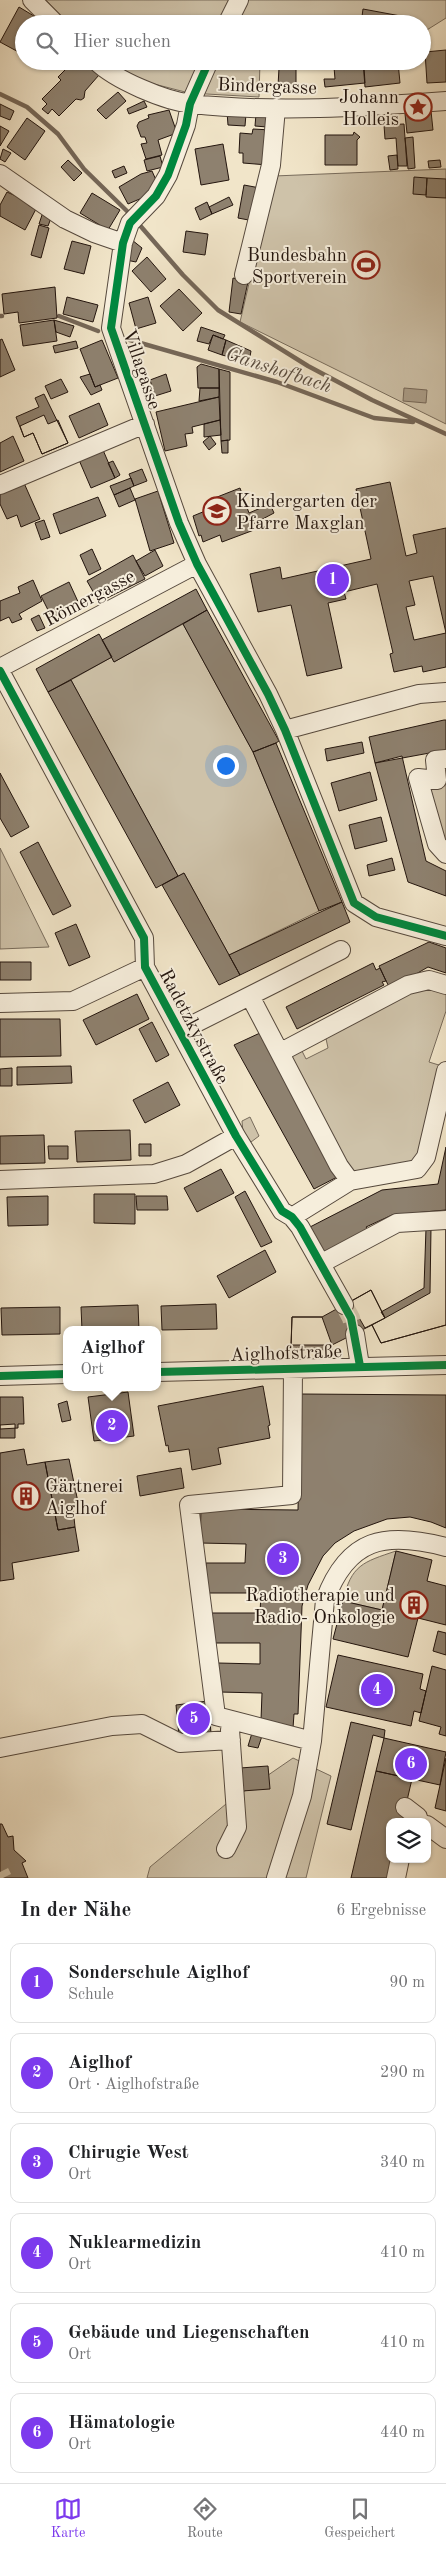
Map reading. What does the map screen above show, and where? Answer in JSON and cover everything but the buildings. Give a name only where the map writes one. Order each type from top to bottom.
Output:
[{"type":"street","points":[[32,0],[47,15]]},
{"type":"street","points":[[232,15],[239,0]]},
{"type":"street","name":"Bindergasse","points":[[108,70],[124,82],[190,104],[304,109],[446,101]]},
{"type":"street","name":"Villagasse","points":[[205,70],[190,104],[186,125],[168,174],[156,196],[130,224],[123,243],[113,334],[179,523],[198,564],[268,694],[285,730],[354,903],[376,917],[446,936]]},
{"type":"street","points":[[244,275],[271,165],[276,108]]},
{"type":"street","points":[[0,174],[65,219],[94,233],[123,243]]},
{"type":"street","points":[[0,485],[145,424]]},
{"type":"street","name":"Römergasse","points":[[0,669],[198,564]]},
{"type":"street","name":"Radetzkystraße","points":[[0,669],[144,938],[145,967],[236,1136],[282,1211],[292,1217],[322,1263],[344,1305]]},
{"type":"street","points":[[285,730],[419,694],[446,692]]},
{"type":"street","points":[[446,759],[435,760],[437,780],[418,778],[437,844],[446,854]]},
{"type":"street","points":[[180,1031],[341,950]]},
{"type":"street","points":[[0,1003],[73,1001],[145,967]]},
{"type":"street","points":[[281,1052],[408,985],[429,980],[446,985]]},
{"type":"street","points":[[250,996],[339,1166],[350,1181]]},
{"type":"street","points":[[292,1217],[350,1181],[417,1169],[426,1157],[446,1072]]},
{"type":"street","points":[[0,1180],[154,1174],[186,1164],[236,1136]]},
{"type":"street","points":[[322,1263],[397,1223],[446,1220]]},
{"type":"street","points":[[355,1334],[360,1366]]},
{"type":"street","name":"Aiglhofstraße","points":[[161,1372],[446,1365]]},
{"type":"street","points":[[293,1368],[292,1495],[189,1505],[216,1716],[312,1741]]},
{"type":"street","points":[[0,1376],[63,1374]]},
{"type":"street","points":[[276,1878],[302,1796],[312,1741],[325,1600],[332,1580],[342,1563],[356,1552],[389,1540],[402,1539],[446,1547]]},
{"type":"street","points":[[226,1849],[237,1827],[229,1719]]},
{"type":"street","points":[[0,1748],[112,1726],[142,1724],[180,1743],[231,1740]]},
{"type":"street","points":[[431,1827],[446,1838]]},
{"type":"street","points":[[396,1878],[399,1863]]},
{"type":"shaded area","points":[[46,0],[446,0],[446,18],[431,27],[431,15],[60,15]]},
{"type":"shaded area","points":[[119,70],[260,70],[259,97],[189,93],[127,77]]},
{"type":"shaded area","points":[[446,169],[446,424],[240,322],[274,176]]},
{"type":"shaded area","points":[[404,388],[427,390],[426,403],[403,401]]},
{"type":"shaded area","points":[[183,624],[253,752],[319,911],[229,955],[184,873],[178,876],[71,680],[112,657],[114,662]]},
{"type":"shaded area","points":[[446,767],[446,845],[428,780]]},
{"type":"shaded area","points":[[0,848],[49,947],[0,949]]},
{"type":"shaded area","points":[[413,987],[446,988],[446,1011],[429,1062],[442,1066],[419,1159],[412,1164],[353,1174],[344,1164],[291,1058],[294,1050],[300,1047],[306,1059],[328,1048],[325,1034]]},
{"type":"shaded area","points":[[250,1117],[259,1136],[251,1142],[243,1133],[242,1121]]},
{"type":"shaded area","points":[[396,1551],[382,1610],[343,1601],[350,1580],[360,1567],[375,1558]]},
{"type":"shaded area","points":[[293,1758],[331,1776],[306,1878],[147,1878],[150,1867],[226,1804]]},
{"type":"waterway","points":[[0,94],[27,107],[58,134],[84,169],[131,215]]},
{"type":"waterway","points":[[137,222],[183,275],[218,310],[308,366],[372,400],[446,434]]},
{"type":"waterway","name":"Ganshofbach","points":[[59,316],[98,331]]},
{"type":"waterway","name":"Ganshofbach","points":[[130,340],[277,382],[374,418],[413,422]]},
{"type":"tunnel","points":[[344,1305],[351,1318],[355,1334]]},
{"type":"tunnel","points":[[0,1872],[3,1878]]},
{"type":"cycle path","points":[[205,70],[190,104],[186,125],[168,175],[156,196],[130,223],[123,243],[111,328],[179,523],[197,564],[268,694],[285,730],[354,903],[376,917],[446,936]]},
{"type":"cycle path","points":[[0,671],[144,938],[145,967],[236,1136],[282,1211],[292,1217],[300,1227],[351,1318],[360,1366]]},
{"type":"cycle path","points":[[161,1372],[446,1365]]},
{"type":"cycle path","points":[[0,1376],[63,1374]]},
{"type":"place","name":"Johann Holleis","points":[[418,107]]},
{"type":"place","name":"Bundesbahn Sportverein","points":[[366,265]]},
{"type":"place","name":"Kindergarten der Pfarre Maxglan","points":[[217,511]]},
{"type":"place","name":"Sonderschule Aiglhof","points":[[333,580]]},
{"type":"place","name":"Aiglhof","points":[[112,1426]]},
{"type":"place","name":"Gärtnerei Aiglhof","points":[[26,1496]]},
{"type":"place","name":"Chirugie West","points":[[283,1559]]},
{"type":"place","name":"Radiotherapie und Radio- Onkologie","points":[[414,1605]]},
{"type":"place","name":"Nuklearmedizin","points":[[377,1690]]},
{"type":"place","name":"Gebäude und Liegenschaften","points":[[194,1719]]},
{"type":"place","name":"Hämatologie","points":[[411,1764]]}]
